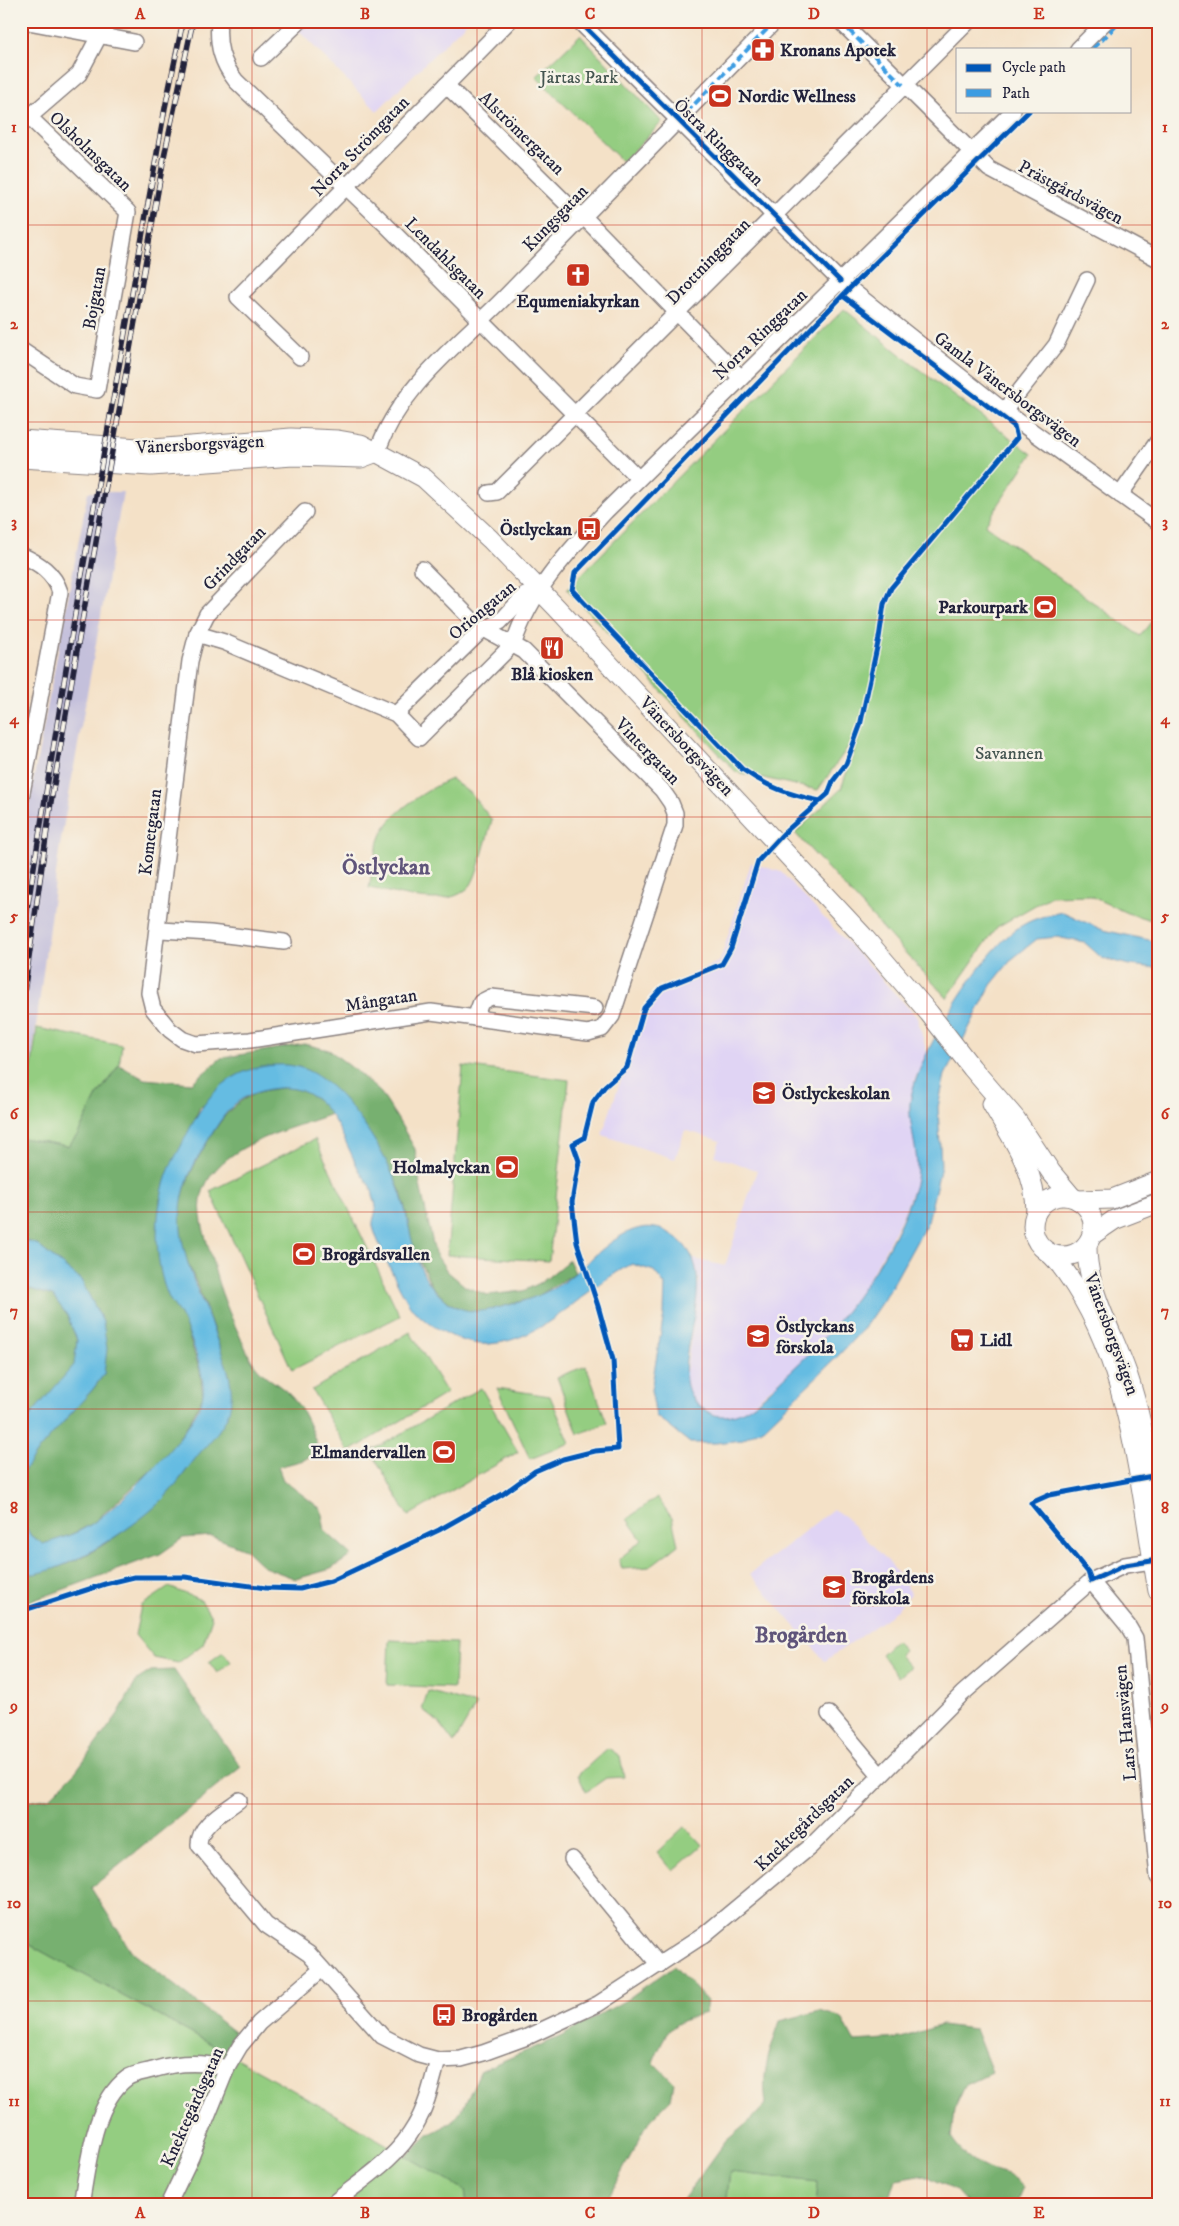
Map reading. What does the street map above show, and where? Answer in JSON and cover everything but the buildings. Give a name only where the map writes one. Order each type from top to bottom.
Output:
[{"type":"main road","name":"Vänersborgsvägen","points":[[21,440],[153,449],[291,438],[319,439],[361,444],[424,478],[490,539],[540,590],[764,828],[930,1013],[972,1068],[1015,1118],[1051,1172],[1075,1198]]},
{"type":"main road","name":"Vänersborgsvägen","points":[[21,458],[152,466],[293,456],[361,458],[377,452]]},
{"type":"main road","name":"Vänersborgsvägen","points":[[972,1068],[1027,1165],[1033,1180],[1036,1212]]},
{"type":"main road","points":[[1158,1181],[1112,1199],[1052,1198],[1042,1204],[1036,1212],[1033,1220],[1034,1236],[1038,1244],[1049,1253],[1069,1256],[1114,1220],[1158,1203]]},
{"type":"main road","points":[[1075,1198],[1090,1211],[1093,1227],[1089,1240]]},
{"type":"main road","name":"Vänersborgsvägen","points":[[1089,1240],[1088,1270],[1117,1344],[1140,1415],[1158,1511]]},
{"type":"main road","name":"Vänersborgsvägen","points":[[1049,1253],[1058,1260],[1091,1314],[1113,1371],[1128,1425],[1155,1561],[1158,1591]]},
{"type":"street","points":[[23,21],[101,28],[134,42]]},
{"type":"street","name":"Lendahlsgatan","points":[[219,21],[219,46],[225,67],[236,81],[482,321],[638,478]]},
{"type":"street","points":[[261,58],[300,21]]},
{"type":"street","name":"Norra Strömgatan","points":[[300,357],[238,297],[509,21]]},
{"type":"street","name":"Östra Ringgatan","points":[[579,21],[840,281]]},
{"type":"street","name":"Kungsgatan","points":[[377,452],[391,418],[406,395],[482,321],[775,21]]},
{"type":"street","name":"Prästgårdsvägen","points":[[840,21],[989,169],[1158,259]]},
{"type":"street","name":"Drottninggatan","points":[[489,494],[497,492],[773,214],[969,21]]},
{"type":"street","points":[[1079,48],[1103,22]]},
{"type":"street","points":[[25,120],[79,74],[101,28]]},
{"type":"street","name":"Alströmergatan","points":[[446,85],[573,210],[583,216],[741,378]]},
{"type":"street","name":"Norra Ringgatan","points":[[540,590],[572,548],[638,478],[1013,112]]},
{"type":"street","name":"Olsholmsgatan","points":[[25,120],[128,212]]},
{"type":"street","name":"Bojgatan","points":[[21,350],[75,386],[97,390],[128,212]]},
{"type":"street","points":[[1004,411],[1056,345],[1087,280]]},
{"type":"street","name":"Gamla Vänersborgsvägen","points":[[840,281],[1004,411],[1158,522]]},
{"type":"street","points":[[1120,495],[1158,441]]},
{"type":"street","name":"Grindgatan","points":[[197,634],[207,614],[217,602],[305,512]]},
{"type":"street","points":[[21,555],[48,572],[60,592],[26,754],[21,798]]},
{"type":"street","name":"Vintergatan","points":[[422,569],[483,630],[514,644],[662,790],[672,803],[675,813],[675,825],[612,1016],[602,1029]]},
{"type":"street","name":"Oriongatan","points":[[396,714],[483,630],[500,622],[525,595],[540,590]]},
{"type":"street","name":"Oriongatan","points":[[197,634],[224,642],[396,714],[419,738],[514,644],[519,626],[540,590]]},
{"type":"street","name":"Kometgatan","points":[[170,1030],[153,1009],[149,993],[190,661],[197,634]]},
{"type":"street","points":[[161,930],[210,933],[284,942]]},
{"type":"street","points":[[475,1018],[481,1002],[491,997],[595,1008]]},
{"type":"street","name":"Mångatan","points":[[170,1030],[182,1039],[196,1044],[250,1040],[430,1012],[588,1033],[602,1029]]},
{"type":"street","name":"Knektegårdsgatan","points":[[239,1800],[202,1830],[198,1837],[198,1845],[266,1925],[297,1944],[382,2036],[419,2055],[438,2060],[461,2059],[527,2037],[598,2004],[704,1935],[754,1896],[810,1846],[962,1694],[1091,1582],[1125,1565],[1155,1561]]},
{"type":"street","name":"Lars Hansvägen","points":[[1091,1582],[1128,1626],[1135,1638],[1158,1877]]},
{"type":"street","points":[[829,1714],[880,1775]]},
{"type":"street","points":[[572,1859],[659,1965]]},
{"type":"street","name":"Knektegårdsgatan","points":[[168,2205],[191,2157],[227,2068],[243,2041],[259,2023],[322,1969]]},
{"type":"street","points":[[330,2205],[384,2163],[406,2140],[424,2108],[438,2060]]},
{"type":"street","points":[[81,2205],[99,2121],[110,2094],[128,2077],[170,2065],[209,2064],[227,2068]]},
{"type":"shaded area","points":[[293,21],[468,21],[377,111],[291,23]]},
{"type":"shaded area","points":[[88,492],[123,492],[59,851],[21,1141],[21,811],[29,803]]},
{"type":"shaded area","name":"Östlyckeskolan","points":[[751,863],[781,872],[917,1017],[927,1053],[915,1079],[909,1108],[918,1164],[915,1184],[903,1215],[884,1252],[863,1288],[838,1322],[802,1361],[750,1407],[730,1417],[713,1415],[700,1407],[688,1395],[685,1378],[699,1281],[694,1259],[725,1266],[757,1170],[715,1156],[720,1141],[685,1130],[675,1159],[602,1135],[650,995],[720,961]]},
{"type":"shaded area","name":"Brogårdens förskola","points":[[833,1509],[845,1517],[887,1560],[903,1580],[911,1594],[891,1615],[825,1661],[750,1574]]},
{"type":"green space","name":"Järtas Park","points":[[580,35],[662,122],[623,162],[536,77]]},
{"type":"green space","name":"Savannen","points":[[844,309],[912,364],[1032,454],[985,525],[1140,636],[1158,613],[1158,922],[1127,913],[1088,895],[1051,896],[997,927],[947,998],[795,833],[841,789],[862,727],[818,790],[736,772],[567,589]]},
{"type":"green space","points":[[451,779],[471,794],[492,820],[479,865],[470,886],[449,898],[436,899],[407,896],[369,888],[379,842],[390,821],[415,799]]},
{"type":"green space","points":[[37,1028],[122,1045],[119,1065],[97,1096],[78,1134],[68,1146],[22,1138]]},
{"type":"green space","points":[[304,1044],[329,1050],[355,1070],[381,1093],[397,1118],[415,1149],[420,1185],[435,1253],[447,1271],[466,1287],[488,1295],[523,1291],[542,1282],[569,1260],[575,1273],[536,1297],[483,1312],[465,1312],[444,1299],[432,1286],[411,1244],[408,1220],[401,1192],[376,1143],[359,1119],[298,1066],[200,1107],[160,1199],[159,1227],[160,1264],[169,1297],[184,1321],[200,1371],[203,1396],[189,1423],[167,1455],[146,1475],[92,1524],[64,1538],[43,1544],[31,1536],[21,1518],[23,1472],[40,1448],[104,1374],[103,1322],[81,1280],[36,1244],[21,1239],[22,1138],[68,1146],[78,1134],[97,1096],[119,1065],[144,1079],[192,1083],[221,1058]]},
{"type":"green space","name":"Holmalyckan","points":[[463,1066],[569,1080],[549,1261],[447,1255]]},
{"type":"green space","points":[[291,1087],[313,1095],[331,1114],[273,1134],[234,1154],[219,1166],[207,1181],[201,1200],[201,1215],[215,1273],[233,1322],[252,1362],[296,1402],[308,1422],[319,1450],[304,1460],[278,1467],[283,1480],[321,1509],[325,1531],[352,1555],[331,1569],[296,1579],[264,1567],[245,1549],[212,1536],[183,1538],[160,1554],[21,1605],[21,1573],[43,1571],[67,1564],[116,1536],[160,1500],[195,1458],[230,1377],[181,1242],[179,1225],[185,1189],[205,1146],[219,1124],[235,1106],[243,1100],[264,1091]]},
{"type":"green space","name":"Brogårdsvallen","points":[[315,1139],[400,1316],[292,1370],[210,1191]]},
{"type":"green space","points":[[21,1286],[53,1296],[67,1315],[77,1340],[75,1365],[34,1411],[21,1429]]},
{"type":"green space","points":[[410,1332],[447,1393],[349,1452],[312,1390]]},
{"type":"green space","points":[[586,1366],[607,1423],[578,1434],[557,1377]]},
{"type":"green space","name":"Elmandervallen","points":[[481,1388],[518,1452],[408,1516],[371,1451]]},
{"type":"green space","points":[[497,1388],[550,1396],[570,1443],[530,1459]]},
{"type":"green space","points":[[657,1497],[672,1518],[678,1545],[649,1567],[622,1569],[619,1559],[642,1540],[627,1519]]},
{"type":"green space","points":[[169,1587],[201,1600],[212,1618],[203,1644],[178,1663],[154,1658],[135,1635],[141,1606]]},
{"type":"green space","points":[[389,1640],[456,1643],[454,1688],[387,1685]]},
{"type":"green space","points":[[896,1640],[904,1651],[899,1655],[910,1667],[898,1677],[881,1654]]},
{"type":"green space","points":[[223,1652],[231,1662],[217,1673],[209,1662]]},
{"type":"green space","points":[[21,1653],[28,1802],[49,1798],[76,1771],[118,1714],[137,1680],[151,1671],[174,1670],[241,1767],[91,1888],[131,1951],[239,2036],[227,2053],[21,1940]]},
{"type":"green space","points":[[428,1691],[476,1705],[454,1743],[438,1722],[422,1709]]},
{"type":"green space","points":[[608,1748],[620,1756],[624,1777],[606,1778],[586,1792],[578,1775]]},
{"type":"green space","points":[[685,1826],[702,1845],[673,1871],[657,1852]]},
{"type":"green space","points":[[21,1940],[265,2074],[465,2190],[467,2205],[21,2205]]},
{"type":"green space","points":[[674,1966],[707,2001],[705,2013],[677,2024],[662,2042],[653,2062],[674,2083],[671,2099],[650,2120],[604,2205],[467,2205],[465,2190],[406,2156],[428,2135],[451,2123],[464,2106],[481,2070],[562,2036],[626,2000]]},
{"type":"green space","points":[[820,2011],[842,2018],[854,2041],[901,2038],[941,2025],[975,2029],[992,2072],[965,2085],[954,2109],[951,2138],[966,2156],[986,2168],[1015,2179],[1024,2187],[1016,2205],[969,2205],[956,2191],[925,2175],[896,2180],[888,2205],[816,2205],[818,2182],[730,2172],[726,2205],[679,2205],[726,2141],[752,2119],[766,2104],[766,2071],[780,2021]]},
{"type":"green space","points":[[730,2172],[819,2182],[816,2205],[726,2205]]},
{"type":"water","points":[[1063,912],[1103,930],[1158,942],[1158,968],[1129,965],[1102,958],[1085,943],[1057,937],[1037,939],[1012,959],[991,985],[945,1075],[938,1107],[941,1166],[928,1221],[888,1293],[864,1328],[838,1356],[766,1426],[741,1440],[716,1443],[690,1443],[656,1416],[651,1390],[664,1314],[665,1285],[654,1271],[632,1264],[614,1274],[547,1323],[529,1333],[510,1340],[479,1344],[449,1335],[414,1311],[404,1296],[375,1233],[373,1224],[376,1206],[371,1188],[329,1113],[308,1094],[295,1089],[279,1088],[268,1090],[240,1100],[225,1114],[201,1152],[188,1178],[182,1203],[181,1226],[184,1249],[190,1271],[228,1371],[231,1385],[230,1408],[224,1423],[169,1492],[154,1508],[124,1531],[88,1553],[54,1569],[37,1574],[21,1573],[21,1518],[31,1536],[43,1544],[73,1534],[90,1525],[120,1501],[156,1465],[188,1426],[198,1409],[203,1394],[202,1376],[188,1332],[169,1298],[164,1283],[158,1250],[158,1215],[170,1167],[201,1109],[223,1084],[244,1072],[275,1065],[294,1066],[310,1072],[327,1083],[357,1115],[382,1153],[403,1201],[413,1246],[424,1275],[444,1299],[465,1310],[493,1309],[545,1292],[559,1285],[601,1250],[631,1231],[646,1227],[662,1230],[679,1240],[693,1259],[697,1281],[696,1305],[685,1376],[691,1395],[705,1410],[712,1414],[725,1416],[743,1411],[769,1392],[829,1332],[865,1285],[895,1234],[907,1209],[915,1184],[917,1163],[910,1103],[914,1084],[936,1036],[967,985],[1000,943],[1026,923]]},
{"type":"water","points":[[21,1239],[36,1244],[81,1280],[103,1322],[107,1349],[104,1374],[40,1448],[23,1472],[21,1480],[21,1429],[74,1365],[77,1340],[67,1315],[53,1296],[21,1286]]},
{"type":"railway","points":[[21,947],[76,608],[165,108],[183,21]]},
{"type":"railway","points":[[21,1014],[51,802],[84,610],[164,157],[193,21]]},
{"type":"marked path","points":[[678,121],[775,21]]},
{"type":"marked path","points":[[840,21],[903,85]]},
{"type":"marked path","points":[[1094,48],[1121,21]]},
{"type":"cycle path","points":[[579,21],[840,281]]},
{"type":"cycle path","points":[[820,801],[779,790],[742,769],[572,590],[575,573],[849,289],[1028,112]]},
{"type":"cycle path","points":[[21,1611],[105,1584],[134,1577],[185,1577],[266,1588],[300,1589],[331,1581],[439,1530],[503,1494],[535,1471],[563,1459],[595,1451],[618,1449],[613,1360],[598,1306],[577,1243],[572,1202],[579,1161],[573,1144],[584,1138],[593,1102],[605,1086],[627,1067],[644,1008],[662,988],[722,964],[731,948],[758,861],[784,833],[828,794],[833,781],[846,764],[860,726],[879,638],[884,604],[891,588],[1017,438],[1014,426],[843,296]]},
{"type":"cycle path","points":[[1158,1475],[1049,1495],[1031,1503],[1088,1572],[1091,1581],[1125,1565],[1158,1560]]},
{"type":"place","name":"Kronans Apotek","points":[[763,50]]},
{"type":"place","name":"Nordic Wellness","points":[[720,96]]},
{"type":"place","name":"Equmeniakyrkan","points":[[578,275]]},
{"type":"place","name":"Östlyckan","points":[[589,529]]},
{"type":"place","name":"Parkourpark","points":[[1045,607]]},
{"type":"place","name":"Blå kiosken","points":[[552,648]]},
{"type":"place","name":"Östlyckeskolan","points":[[764,1093]]},
{"type":"place","name":"Holmalyckan","points":[[507,1167]]},
{"type":"place","name":"Brogårdsvallen","points":[[304,1254]]},
{"type":"place","name":"Östlyckans förskola","points":[[758,1336]]},
{"type":"place","name":"Lidl","points":[[962,1340]]},
{"type":"place","name":"Elmandervallen","points":[[444,1452]]},
{"type":"place","name":"Brogårdens förskola","points":[[834,1587]]},
{"type":"place","name":"Brogården","points":[[444,2015]]},
{"type":"district","name":"Östlyckan","points":[[386,866]]},
{"type":"district","name":"Brogården","points":[[801,1634]]}]
